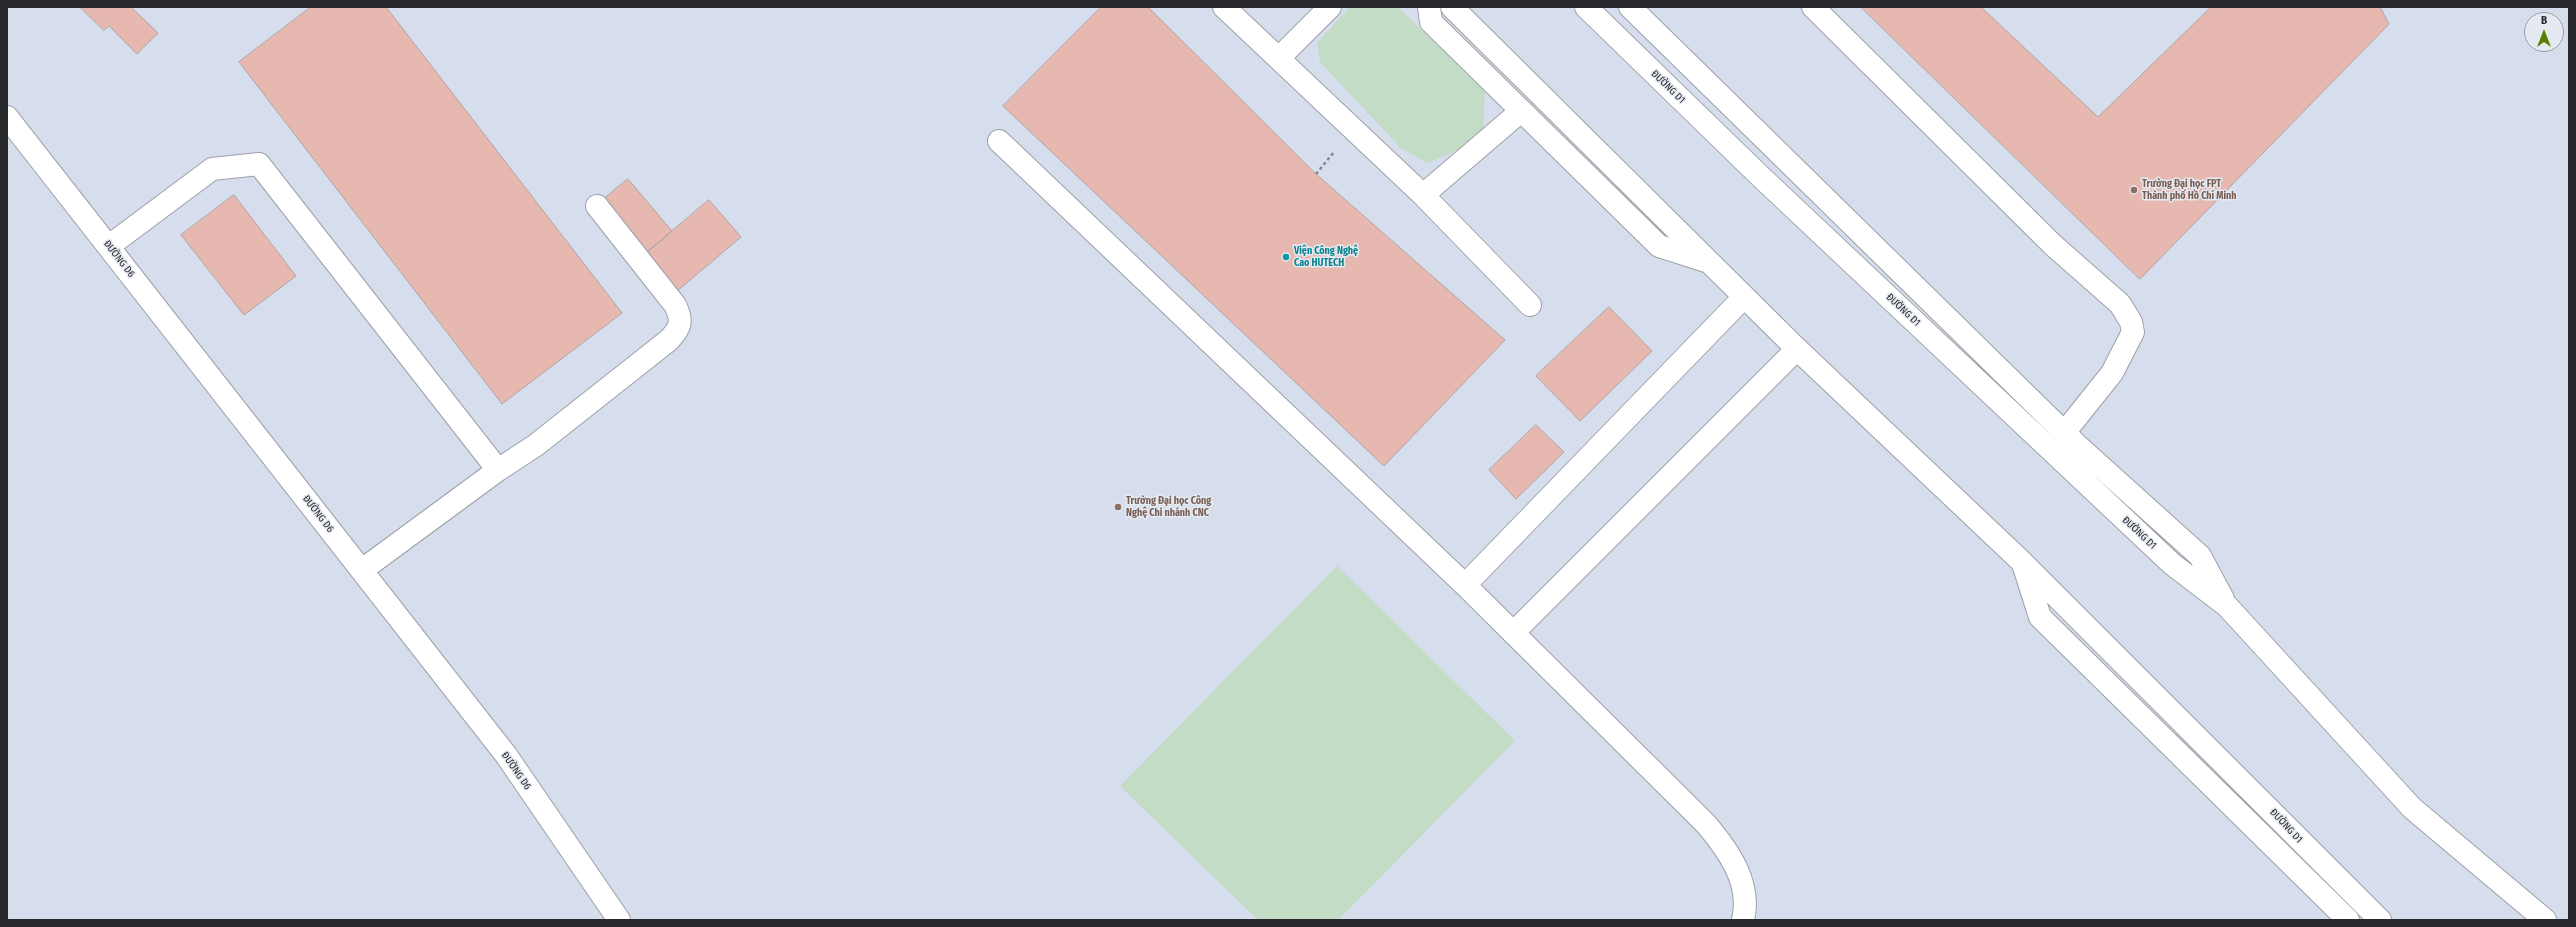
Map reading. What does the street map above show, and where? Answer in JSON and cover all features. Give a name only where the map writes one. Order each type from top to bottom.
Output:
[{"type":"main road","points":[[1224,7],[1423,195],[1530,305]]},
{"type":"main road","points":[[1278,58],[1330,7]]},
{"type":"main road","name":"ĐƯỜNG D1","points":[[1430,7],[1431,22],[1659,246],[1709,262]]},
{"type":"main road","name":"ĐƯỜNG D1","points":[[1452,7],[1797,349],[2022,562],[2380,920]]},
{"type":"main road","name":"ĐƯỜNG D1","points":[[1586,7],[1760,176],[2172,564],[2227,606],[2412,808],[2545,920]]},
{"type":"main road","name":"ĐƯỜNG D1","points":[[1630,7],[2064,433],[2200,556],[2227,606]]},
{"type":"main road","points":[[1813,7],[2053,245],[2120,304],[2131,322],[2133,332],[2112,373],[2064,433]]},
{"type":"main road","points":[[1423,195],[1521,111]]},
{"type":"main road","name":"ĐƯỜNG D6","points":[[7,117],[506,755],[619,920]]},
{"type":"main road","points":[[999,141],[1465,585],[1706,824],[1727,849],[1739,873],[1744,894],[1743,920]]},
{"type":"main road","points":[[109,246],[212,169],[260,164],[498,470]]},
{"type":"main road","points":[[362,570],[498,470],[536,445],[669,340],[680,328],[681,319],[675,305],[597,206]]},
{"type":"main road","points":[[1465,585],[1744,297]]},
{"type":"main road","points":[[1512,633],[1797,349]]},
{"type":"main road","name":"ĐƯỜNG D1","points":[[2022,562],[2040,618],[2348,920]]},
{"type":"shaded area","points":[[7,7],[2569,7],[2569,920],[7,920]]},
{"type":"green space","points":[[1350,7],[1398,7],[1485,92],[1483,128],[1462,148],[1427,163],[1401,148],[1320,62],[1317,43]]},
{"type":"green space","points":[[1337,566],[1515,741],[1338,920],[1258,920],[1120,786]]},
{"type":"building","points":[[80,7],[131,7],[158,33],[137,54],[109,26],[104,30]]},
{"type":"building","points":[[311,7],[386,7],[622,313],[502,404],[239,62]]},
{"type":"building","name":"Viện Công Nghệ Cao HUTECH","points":[[1101,7],[1148,7],[1316,174],[1505,340],[1384,466],[1003,106]]},
{"type":"building","points":[[1861,7],[1981,7],[2098,117],[2211,7],[2380,7],[2389,24],[2140,279]]},
{"type":"building","points":[[628,179],[672,231],[644,255],[599,203]]},
{"type":"building","points":[[234,195],[296,276],[244,315],[181,235]]},
{"type":"building","points":[[709,200],[741,237],[676,292],[644,255]]},
{"type":"building","points":[[1609,307],[1652,351],[1580,421],[1536,376]]},
{"type":"building","points":[[1536,425],[1564,452],[1516,499],[1489,470]]},
{"type":"place","name":"Trường Đại học FPT Thành phố Hồ Chí Minh","points":[[2134,190]]},
{"type":"place","name":"Viện Công Nghệ Cao HUTECH","points":[[1286,257]]},
{"type":"place","name":"Trường Đại học Công Nghệ Chi nhánh CNC","points":[[1118,507]]}]
